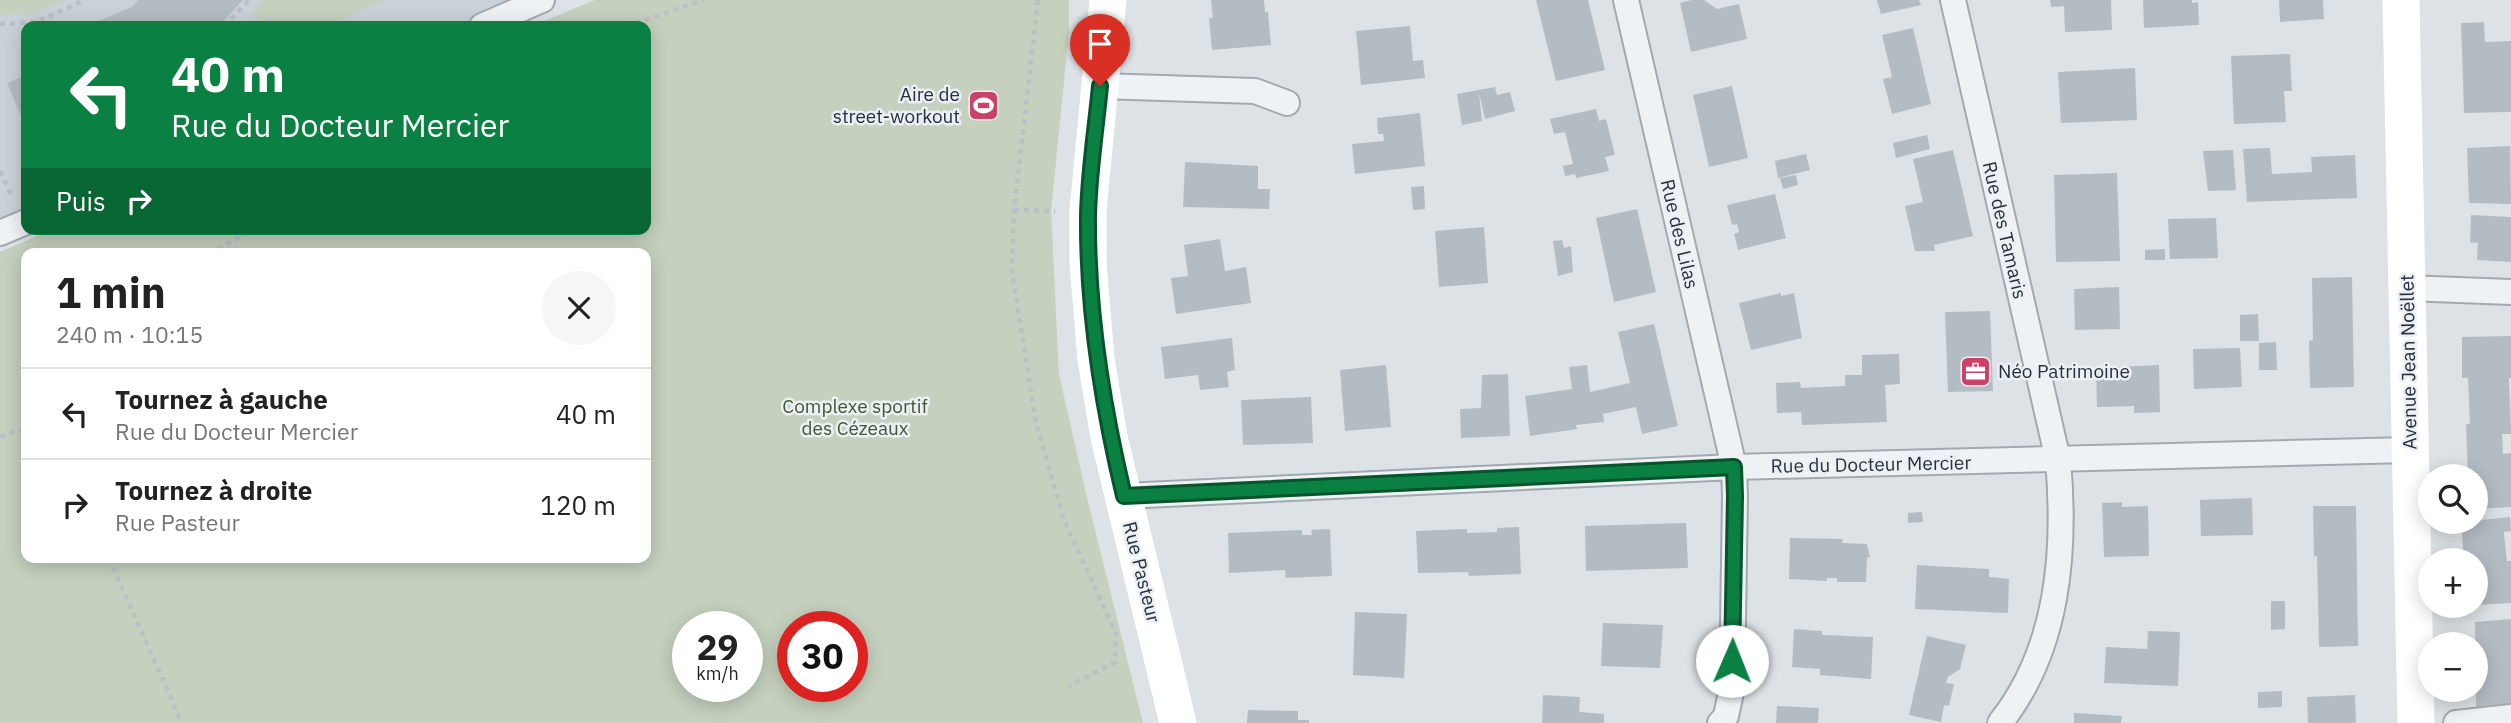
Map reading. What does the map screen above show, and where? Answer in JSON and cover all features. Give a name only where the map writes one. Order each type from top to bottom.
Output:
[{"type":"main road","name":"Rue Pasteur","points":[[1108,0],[1088,211],[1088,264],[1096,359],[1110,437],[1178,723]]},
{"type":"main road","name":"Avenue Jean Noëllet","points":[[2401,0],[2416,723]]},
{"type":"street","points":[[494,21],[542,0]]},
{"type":"street","name":"Rue des Lilas","points":[[1626,0],[1734,467],[1732,688],[1726,716],[1720,723]]},
{"type":"street","name":"Rue des Tamaris","points":[[1953,0],[2058,460],[2062,508],[2056,587],[2049,626],[2035,666],[2014,706],[2000,723]]},
{"type":"street","points":[[1100,86],[1255,91],[1287,103]]},
{"type":"street","points":[[0,233],[21,224]]},
{"type":"street","points":[[2406,288],[2511,292]]},
{"type":"street","name":"Rue du Docteur Mercier","points":[[1124,496],[1734,467],[2409,450]]},
{"type":"street","points":[[2456,723],[2511,717]]},
{"type":"path","points":[[38,21],[85,0]]},
{"type":"path","points":[[229,21],[248,0]]},
{"type":"path","points":[[641,21],[704,0]]},
{"type":"path","points":[[1038,0],[1014,209],[1012,271],[1036,423],[1064,520],[1116,634],[1115,662],[1069,686]]},
{"type":"path","points":[[0,24],[21,23]]},
{"type":"path","points":[[220,248],[243,235]]},
{"type":"path","points":[[0,438],[21,429]]},
{"type":"path","points":[[111,563],[181,723]]},
{"type":"shaded area","points":[[0,0],[542,0],[494,21],[21,21],[21,224],[0,233]]},
{"type":"green space","points":[[0,0],[64,0],[34,14],[0,15]]},
{"type":"green space","points":[[263,0],[384,0],[336,21],[260,21],[253,14]]},
{"type":"green space","name":"Complexe sportif des Cézeaux","points":[[595,0],[1069,0],[1069,31],[1051,211],[1059,374],[1143,723],[0,723],[0,252],[39,235],[651,235],[651,21],[544,21]]},
{"type":"building","points":[[138,0],[243,0],[224,21],[98,21],[132,7]]},
{"type":"building","points":[[1211,0],[1264,0],[1265,12],[1268,12],[1271,45],[1212,50],[1209,18],[1213,18]]},
{"type":"building","points":[[1536,0],[1588,0],[1605,70],[1556,81]]},
{"type":"building","points":[[1704,0],[1717,9],[1739,4],[1747,39],[1691,52],[1680,3]]},
{"type":"building","points":[[1877,0],[1919,0],[1921,5],[1881,14]]},
{"type":"building","points":[[2050,0],[2111,0],[2112,30],[2065,32],[2064,6],[2051,7]]},
{"type":"building","points":[[2143,0],[2198,2],[2199,25],[2144,28]]},
{"type":"building","points":[[2279,0],[2323,0],[2324,19],[2280,22]]},
{"type":"building","points":[[2484,22],[2485,42],[2511,41],[2511,112],[2464,113],[2461,23]]},
{"type":"building","points":[[1410,26],[1413,61],[1423,60],[1425,78],[1361,85],[1356,31]]},
{"type":"building","points":[[1913,28],[1931,104],[1892,114],[1883,79],[1892,77],[1882,35]]},
{"type":"building","points":[[2290,54],[2292,91],[2284,91],[2286,122],[2234,124],[2231,56]]},
{"type":"building","points":[[2135,68],[2137,120],[2061,123],[2058,72]]},
{"type":"building","points":[[21,77],[21,115],[7,83]]},
{"type":"building","points":[[1732,86],[1748,158],[1709,167],[1693,95]]},
{"type":"building","points":[[1495,87],[1497,95],[1510,92],[1515,111],[1485,119],[1479,93],[1482,121],[1462,125],[1457,94]]},
{"type":"building","points":[[1596,109],[1599,121],[1606,119],[1615,155],[1605,157],[1609,171],[1576,178],[1575,174],[1565,176],[1563,166],[1573,164],[1565,132],[1554,134],[1550,119]]},
{"type":"building","points":[[1420,113],[1425,166],[1355,174],[1352,144],[1384,141],[1383,134],[1378,134],[1377,118]]},
{"type":"building","points":[[1927,135],[1930,149],[1896,158],[1893,143]]},
{"type":"building","points":[[2510,146],[2511,204],[2469,203],[2467,148]]},
{"type":"building","points":[[2270,148],[2272,174],[2312,172],[2311,157],[2355,155],[2357,198],[2247,202],[2243,149]]},
{"type":"building","points":[[1953,150],[1973,236],[1934,245],[1935,251],[1915,251],[1905,206],[1923,202],[1913,159]]},
{"type":"building","points":[[2233,150],[2236,190],[2208,191],[2203,151]]},
{"type":"building","points":[[1806,154],[1810,170],[1778,178],[1775,161]]},
{"type":"building","points":[[1185,162],[1258,166],[1258,189],[1270,189],[1269,209],[1183,207]]},
{"type":"building","points":[[2117,173],[2120,261],[2056,262],[2054,175]]},
{"type":"building","points":[[1796,175],[1798,185],[1783,189],[1780,178]]},
{"type":"building","points":[[1424,186],[1425,209],[1413,210],[1411,187]]},
{"type":"building","points":[[1775,194],[1786,238],[1738,250],[1734,234],[1739,232],[1737,224],[1732,225],[1727,205]]},
{"type":"building","points":[[1637,209],[1656,292],[1614,302],[1596,218]]},
{"type":"building","points":[[2471,215],[2511,217],[2511,262],[2477,260],[2478,243],[2470,242]]},
{"type":"building","points":[[2216,218],[2218,258],[2170,259],[2168,219]]},
{"type":"building","points":[[1484,227],[1488,283],[1439,287],[1435,231]]},
{"type":"building","points":[[1220,239],[1225,271],[1246,267],[1251,303],[1176,314],[1171,278],[1188,276],[1184,245]]},
{"type":"building","points":[[1562,240],[1564,248],[1571,246],[1573,272],[1558,276],[1553,241]]},
{"type":"building","points":[[2165,249],[2165,260],[2145,260],[2145,250]]},
{"type":"building","points":[[2352,277],[2354,387],[2310,388],[2309,341],[2313,340],[2312,278]]},
{"type":"building","points":[[2119,287],[2120,329],[2075,330],[2074,289]]},
{"type":"building","points":[[1781,293],[1781,296],[1794,293],[1802,338],[1751,350],[1739,303]]},
{"type":"building","points":[[1990,311],[1993,391],[1948,392],[1945,312]]},
{"type":"building","points":[[2258,314],[2259,341],[2240,341],[2240,315]]},
{"type":"building","points":[[1654,324],[1678,426],[1642,434],[1636,407],[1603,414],[1604,422],[1576,425],[1577,429],[1530,436],[1525,396],[1572,389],[1569,367],[1587,365],[1590,392],[1630,383],[1618,332]]},
{"type":"building","points":[[2511,336],[2511,434],[2502,434],[2503,454],[2511,453],[2511,507],[2488,508],[2488,464],[2468,464],[2466,424],[2470,424],[2468,378],[2462,378],[2462,337]]},
{"type":"building","points":[[1232,338],[1235,370],[1227,372],[1229,387],[1200,390],[1198,375],[1165,379],[1161,347]]},
{"type":"building","points":[[2276,342],[2277,370],[2259,370],[2259,343]]},
{"type":"building","points":[[2240,348],[2242,387],[2194,389],[2193,349]]},
{"type":"building","points":[[1899,354],[1900,384],[1885,385],[1887,422],[1802,425],[1801,412],[1777,413],[1776,383],[1800,382],[1801,388],[1845,386],[1845,375],[1862,375],[1862,355]]},
{"type":"building","points":[[1386,365],[1391,427],[1345,431],[1340,370]]},
{"type":"building","points":[[2159,365],[2160,412],[2134,413],[2134,406],[2097,407],[2096,368]]},
{"type":"building","points":[[1508,374],[1510,436],[1461,438],[1460,409],[1481,408],[1482,375]]},
{"type":"building","points":[[1311,397],[1313,443],[1243,445],[1241,400]]},
{"type":"building","points":[[2252,498],[2253,535],[2201,536],[2200,500]]},
{"type":"building","points":[[2122,502],[2122,507],[2148,506],[2149,556],[2104,557],[2102,503]]},
{"type":"building","points":[[2313,506],[2356,506],[2358,646],[2319,647]]},
{"type":"building","points":[[1922,512],[1923,522],[1908,523],[1908,513]]},
{"type":"building","points":[[2510,517],[2511,531],[2504,534],[2507,561],[2511,561],[2511,603],[2488,604],[2488,548],[2463,548],[2462,534],[2488,534],[2488,519]]},
{"type":"building","points":[[1686,523],[1688,568],[1586,571],[1585,526]]},
{"type":"building","points":[[1519,527],[1521,574],[1469,576],[1468,572],[1418,573],[1416,531],[1467,529],[1467,533],[1497,532],[1497,528]]},
{"type":"building","points":[[1330,529],[1332,576],[1286,578],[1285,570],[1229,573],[1228,533],[1302,530],[1302,535],[1312,535],[1311,530]]},
{"type":"building","points":[[1790,538],[1843,539],[1842,543],[1867,544],[1870,558],[1867,557],[1866,582],[1837,582],[1837,578],[1827,578],[1827,581],[1789,579]]},
{"type":"building","points":[[1917,565],[1989,569],[1989,577],[2009,579],[2008,613],[1915,609]]},
{"type":"building","points":[[2271,601],[2285,601],[2285,629],[2271,630]]},
{"type":"building","points":[[1355,612],[1407,614],[1404,678],[1353,675]]},
{"type":"building","points":[[2511,619],[2511,703],[2476,707],[2476,702],[2488,702],[2488,632],[2475,632],[2475,622]]},
{"type":"building","points":[[1603,623],[1663,625],[1660,668],[1601,666]]},
{"type":"building","points":[[1794,629],[1822,631],[1822,635],[1873,637],[1871,679],[1820,675],[1820,669],[1792,667]]},
{"type":"building","points":[[2148,631],[2180,632],[2178,686],[2104,683],[2106,647],[2147,649]]},
{"type":"building","points":[[1927,636],[1966,645],[1960,669],[1948,677],[1946,683],[1954,684],[1949,706],[1944,705],[1941,722],[1909,715]]},
{"type":"building","points":[[2282,691],[2282,707],[2258,708],[2258,692]]},
{"type":"building","points":[[1543,695],[1580,697],[1579,712],[1604,714],[1604,723],[1542,723]]},
{"type":"building","points":[[2355,695],[2356,723],[2308,723],[2307,697]]},
{"type":"building","points":[[1777,706],[1819,708],[1818,723],[1776,723]]},
{"type":"building","points":[[1248,710],[1298,711],[1298,720],[1309,720],[1309,723],[1247,723]]},
{"type":"building","points":[[2074,713],[2122,716],[2121,723],[2074,723]]},
{"type":"place","name":"Aire de street-workout","points":[[983,105]]},
{"type":"place","name":"Néo Patrimoine","points":[[1975,371]]},
{"type":"route","points":[[1100,86],[1088,211],[1088,264],[1096,359],[1124,496],[1734,467],[1732,661]]}]
